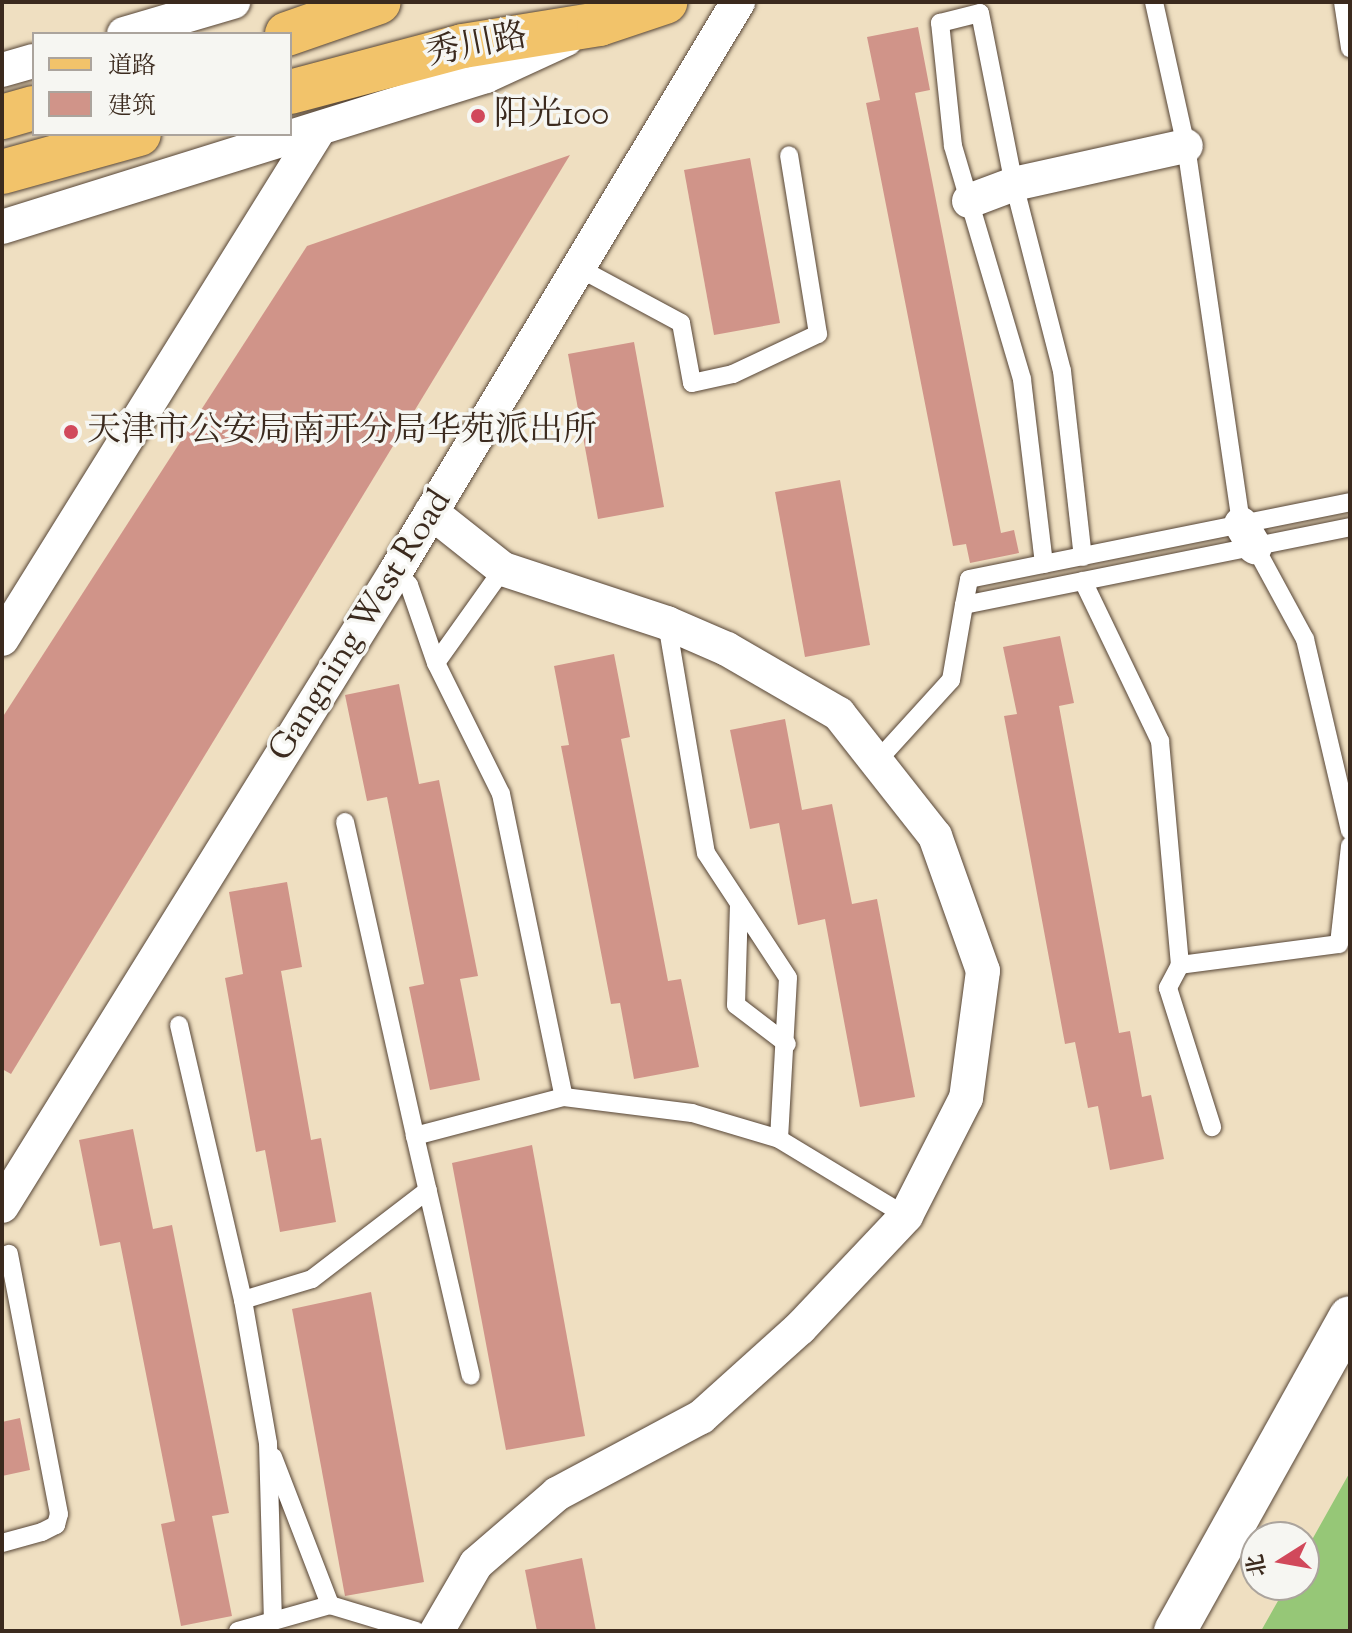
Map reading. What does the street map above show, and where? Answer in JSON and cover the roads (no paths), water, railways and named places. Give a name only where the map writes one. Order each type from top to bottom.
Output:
[{"type":"main road","points":[[299,30],[379,2]]},
{"type":"main road","name":"秀川路","points":[[292,91],[463,46],[599,24],[665,2]]},
{"type":"main road","points":[[2,117],[32,109]]},
{"type":"main road","points":[[2,172],[132,136]]},
{"type":"street","points":[[131,32],[233,2]]},
{"type":"street","name":"Gangning West Road","points":[[2,1206],[396,571],[738,2]]},
{"type":"street","points":[[2,227],[318,131],[486,76],[599,24]]},
{"type":"street","points":[[2,70],[32,62]]},
{"type":"street","points":[[2,639],[318,131]]},
{"type":"street","points":[[969,201],[1014,184],[1186,146]]},
{"type":"street","points":[[431,512],[503,569],[667,623],[727,649],[839,714],[879,759],[935,836],[983,971],[966,1098],[906,1216],[800,1328],[701,1417],[557,1494],[476,1564],[437,1631]]},
{"type":"street","points":[[1175,1631],[1350,1317]]},
{"type":"lane","points":[[1154,2],[1186,146],[1248,536],[1305,639],[1350,831]]},
{"type":"lane","points":[[1343,2],[1350,48]]},
{"type":"lane","points":[[1044,564],[1022,379],[953,146],[940,23],[980,13],[1014,184],[1062,371],[1083,557]]},
{"type":"lane","points":[[579,268],[681,323],[692,383],[733,374],[818,334],[789,155]]},
{"type":"lane","points":[[964,605],[1083,581],[1248,536],[1350,502]]},
{"type":"lane","points":[[879,759],[951,680],[969,579],[1083,557],[1248,536],[1350,527]]},
{"type":"lane","points":[[436,663],[503,569]]},
{"type":"lane","points":[[396,571],[409,585],[436,663],[501,794],[564,1097]]},
{"type":"lane","points":[[1083,581],[1160,741],[1180,965],[1168,988],[1212,1127]]},
{"type":"lane","points":[[667,623],[706,853],[788,978],[787,1044],[779,1139]]},
{"type":"lane","points":[[345,822],[471,1376]]},
{"type":"lane","points":[[1180,965],[1339,944],[1350,846]]},
{"type":"lane","points":[[739,904],[736,1005],[787,1044]]},
{"type":"lane","points":[[179,1025],[243,1300],[268,1443],[273,1618]]},
{"type":"lane","points":[[415,1136],[564,1097],[692,1113],[779,1139],[906,1216]]},
{"type":"lane","points":[[243,1300],[312,1279],[428,1190]]},
{"type":"lane","points":[[2,1543],[56,1525],[59,1514],[9,1254]]},
{"type":"lane","points":[[268,1443],[330,1605]]},
{"type":"lane","points":[[238,1631],[273,1618],[330,1605],[416,1631]]},
{"type":"place","name":"阳光100","points":[[478,116]]},
{"type":"place","name":"天津市公安局南开分局华苑派出所","points":[[71,432]]}]
